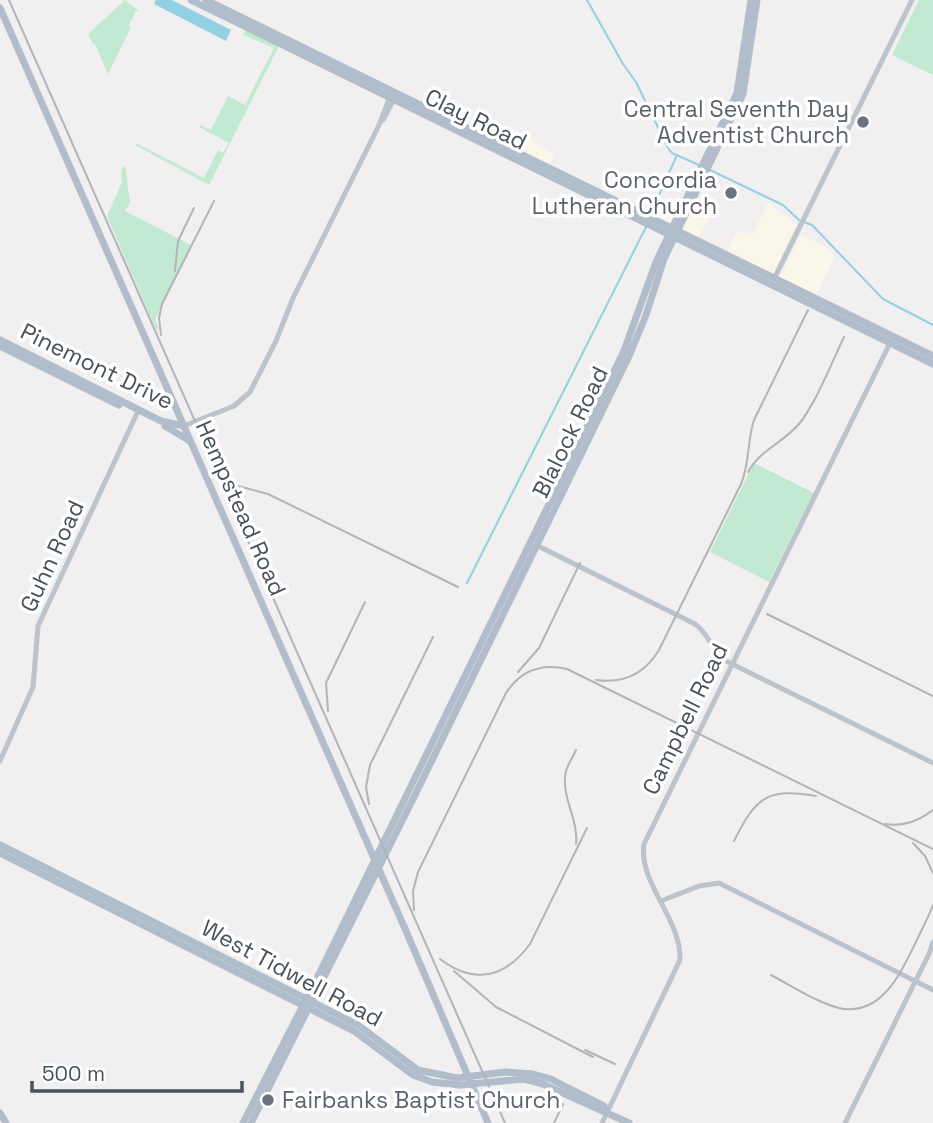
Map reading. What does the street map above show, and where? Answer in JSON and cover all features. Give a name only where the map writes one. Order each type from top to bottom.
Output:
[{"type":"main road","name":"Clay Road","points":[[191,0],[244,22]]},
{"type":"main road","name":"Clay Road","points":[[206,0],[244,22],[891,340],[933,364]]},
{"type":"main road","name":"Blalock Road","points":[[735,107],[751,0]]},
{"type":"main road","name":"Blalock Road","points":[[643,314],[650,277],[656,262],[747,82],[757,0]]},
{"type":"main road","name":"Hempstead Road","points":[[0,8],[491,1123]]},
{"type":"main road","name":"Blalock Road","points":[[308,1004],[322,983],[444,725],[610,388],[652,294],[673,233]]},
{"type":"main road","points":[[656,262],[655,270],[659,274]]},
{"type":"main road","points":[[650,277],[653,280],[652,294]]},
{"type":"main road","name":"Pinemont Drive","points":[[0,340],[166,425],[184,426]]},
{"type":"main road","name":"Clay Road","points":[[891,340],[933,356]]},
{"type":"main road","name":"Pinemont Drive","points":[[0,346],[138,411]]},
{"type":"main road","points":[[178,413],[166,425],[167,429],[190,441]]},
{"type":"main road","name":"Blalock Road","points":[[308,1004],[320,972],[374,860],[400,818]]},
{"type":"main road","points":[[368,844],[374,848],[381,847]]},
{"type":"main road","name":"West Tidwell Road","points":[[0,845],[183,942],[365,1030],[404,1069],[432,1082],[524,1079],[567,1091],[600,1111],[629,1123]]},
{"type":"main road","name":"West Tidwell Road","points":[[0,853],[73,886]]},
{"type":"main road","points":[[371,882],[385,884]]},
{"type":"main road","points":[[320,972],[319,980],[322,983]]},
{"type":"main road","points":[[243,1123],[308,1004]]},
{"type":"main road","points":[[251,1123],[308,1004]]},
{"type":"main road","points":[[0,1114],[6,1123]]},
{"type":"street","points":[[773,282],[912,0]]},
{"type":"street","points":[[184,426],[234,406],[250,392],[276,341],[293,298],[393,96]]},
{"type":"street","name":"Campbell Road","points":[[602,1123],[680,960],[679,944],[644,864],[644,844],[891,340]]},
{"type":"street","name":"Guhn Road","points":[[0,761],[33,687],[38,626],[138,411]]},
{"type":"street","points":[[533,543],[695,624],[706,634],[717,653],[732,664],[933,763]]},
{"type":"street","points":[[661,901],[699,886],[719,883],[933,990]]},
{"type":"street","points":[[845,1123],[933,942]]},
{"type":"shaded area","points":[[515,130],[555,154],[549,166],[511,147]]},
{"type":"shaded area","points":[[660,198],[679,207],[668,224],[651,216]]},
{"type":"shaded area","points":[[768,203],[796,224],[773,274],[727,252],[737,230],[751,236]]},
{"type":"shaded area","points":[[693,209],[709,217],[698,239],[684,232],[683,228]]},
{"type":"shaded area","points":[[801,234],[824,246],[835,257],[816,295],[780,277]]},
{"type":"green space","points":[[125,0],[139,11],[136,11],[129,25],[131,27],[108,74],[88,34]]},
{"type":"green space","points":[[919,0],[933,0],[933,75],[892,55]]},
{"type":"green space","points":[[246,29],[279,46],[209,185],[135,145],[136,143],[204,178],[218,150],[223,153],[229,143],[199,127],[200,125],[211,130],[228,96],[245,105],[274,48],[243,35]]},
{"type":"green space","points":[[125,165],[130,203],[125,211],[191,245],[155,320],[159,328],[156,330],[107,216],[122,182],[121,170]]},
{"type":"green space","points":[[754,463],[814,493],[769,582],[710,552]]},
{"type":"water","points":[[156,0],[172,0],[231,30],[226,41],[154,4]]},
{"type":"waterway","points":[[587,0],[636,82],[668,148],[672,153],[699,165]]},
{"type":"waterway","points":[[651,213],[677,155]]},
{"type":"waterway","points":[[710,170],[783,205],[799,220]]},
{"type":"waterway","points":[[804,222],[812,225],[883,299],[933,325]]},
{"type":"waterway","points":[[467,583],[646,227]]},
{"type":"railway","points":[[9,0],[505,1123]]},
{"type":"railway","points":[[161,335],[159,318],[162,304],[214,201]]},
{"type":"railway","points":[[175,271],[178,241],[194,208]]},
{"type":"railway","points":[[596,680],[616,680],[633,675],[647,665],[659,650],[741,484],[754,420],[808,310]]},
{"type":"railway","points":[[748,472],[759,458],[799,424],[818,394],[844,337]]},
{"type":"railway","points":[[220,472],[238,486],[268,494],[458,587]]},
{"type":"railway","points":[[518,672],[539,648],[580,563]]},
{"type":"railway","points":[[328,711],[326,683],[365,602]]},
{"type":"railway","points":[[767,614],[933,696]]},
{"type":"railway","points":[[369,804],[366,787],[370,765],[433,637]]},
{"type":"railway","points":[[414,910],[413,891],[418,872],[506,693],[518,679],[540,668],[567,669],[933,849]]},
{"type":"railway","points":[[576,750],[567,768],[565,780],[576,844]]},
{"type":"railway","points":[[734,841],[749,815],[764,799],[785,793],[816,796]]},
{"type":"railway","points":[[885,824],[911,822],[933,810]]},
{"type":"railway","points":[[440,959],[453,967],[477,975],[500,971],[510,964],[530,944],[587,828]]},
{"type":"railway","points":[[913,843],[925,856],[933,873]]},
{"type":"railway","points":[[771,975],[813,998],[839,1008],[854,1009],[866,1006],[878,1000],[895,980],[933,905]]},
{"type":"railway","points":[[454,971],[496,1007],[593,1057]]},
{"type":"railway","points":[[585,1050],[615,1064]]},
{"type":"railway","points":[[554,1123],[563,1104]]},
{"type":"place","name":"Central Seventh Day Adventist Church","points":[[863,122]]},
{"type":"place","name":"Concordia Lutheran Church","points":[[731,193]]},
{"type":"place","name":"Fairbanks Baptist Church","points":[[268,1100]]}]
